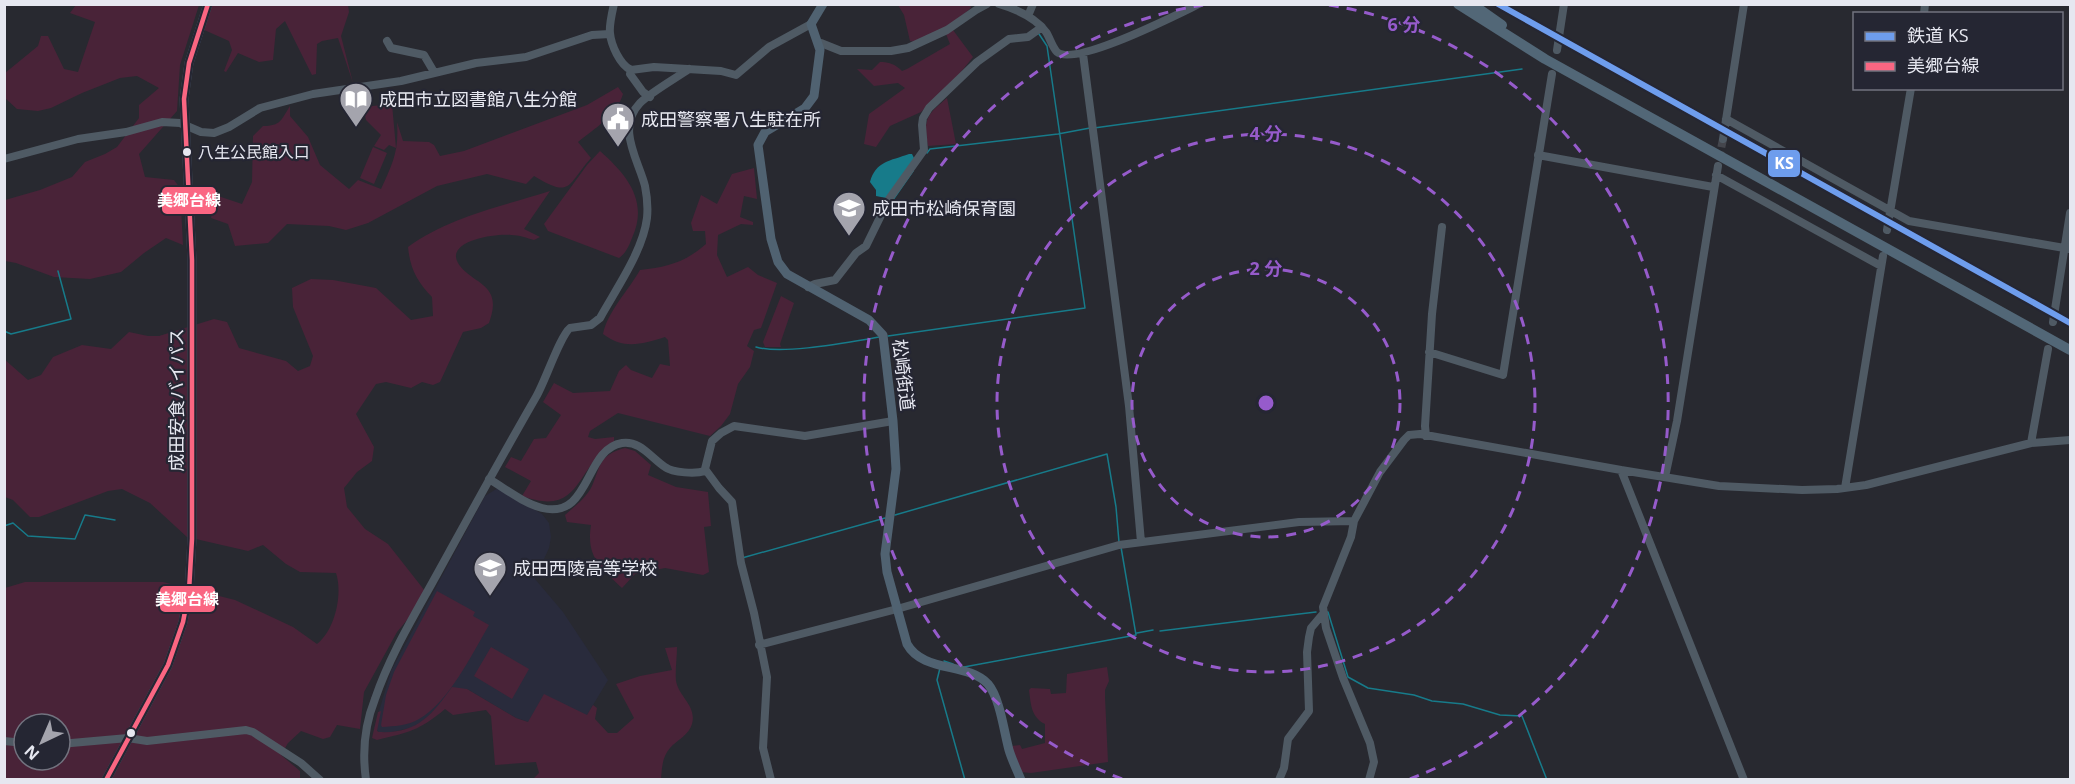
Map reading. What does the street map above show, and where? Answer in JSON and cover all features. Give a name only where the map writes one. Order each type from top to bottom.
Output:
[{"type":"highway","points":[[1458,4],[1545,59],[2070,350]]},
{"type":"highway","points":[[1472,4],[1611,94]]},
{"type":"main road","name":"成田安食バイパス","points":[[105,780],[168,664],[183,622],[190,579],[193,519],[192,238],[184,99],[186,79],[208,4]]},
{"type":"main road","points":[[811,24],[823,4]]},
{"type":"main road","name":"松崎街道","points":[[811,24],[819,45],[819,69],[812,100],[805,108],[765,132],[758,145],[771,239],[776,256],[786,274],[869,320],[881,332],[884,340],[893,420],[896,469],[885,554],[887,572],[907,644],[914,653],[926,660],[976,676],[990,687],[1010,753],[1021,780]]},
{"type":"street","points":[[614,4],[610,34],[616,51],[626,68],[631,70],[654,67],[721,71],[736,75],[769,46],[811,24]]},
{"type":"street","points":[[819,45],[825,44],[840,51],[891,51],[908,48],[947,30],[987,4]]},
{"type":"street","points":[[999,4],[1028,16],[1048,34],[1055,50],[1064,55],[1083,54],[1140,32],[1199,4]]},
{"type":"street","points":[[1028,16],[1033,4]]},
{"type":"street","points":[[1557,50],[1564,4]]},
{"type":"street","points":[[1723,139],[1744,4]]},
{"type":"street","points":[[808,287],[835,280],[856,253],[866,246],[889,199],[924,150],[923,118],[929,108],[977,62],[1009,39],[1028,37],[1042,27]]},
{"type":"street","points":[[4,159],[78,139],[126,132],[162,122],[180,123],[201,132],[214,133],[230,127],[254,111],[313,94],[401,81],[476,63],[526,57],[592,35],[610,34]]},
{"type":"street","points":[[387,41],[391,48],[424,55],[434,72]]},
{"type":"street","points":[[1083,54],[1129,406],[1141,542]]},
{"type":"street","points":[[366,780],[365,736],[371,708],[383,677],[409,624],[545,381],[567,330],[574,326],[591,325],[600,318],[641,240],[647,219],[646,188],[630,143],[628,131],[630,121],[638,106],[689,69]]},
{"type":"street","points":[[631,70],[630,74],[643,92],[650,97]]},
{"type":"street","points":[[1429,352],[1503,375],[1552,74]]},
{"type":"street","points":[[1887,230],[1911,90]]},
{"type":"street","points":[[1726,119],[1909,221],[2067,249]]},
{"type":"street","points":[[1539,155],[1713,187]]},
{"type":"street","points":[[1665,477],[1677,421],[1718,166]]},
{"type":"street","points":[[1716,175],[1881,266]]},
{"type":"street","points":[[2053,322],[2067,249],[2070,213]]},
{"type":"street","points":[[1426,436],[1429,352],[1442,227]]},
{"type":"street","points":[[1845,488],[1882,256]]},
{"type":"street","points":[[2031,442],[2048,349]]},
{"type":"street","points":[[771,780],[763,748],[767,677],[741,563],[732,502],[705,471],[708,449],[712,441],[721,433],[734,426],[805,436],[893,420]]},
{"type":"street","points":[[1369,780],[1374,762],[1370,743],[1343,678],[1322,615],[1327,594],[1351,537],[1354,521],[1380,472],[1399,444],[1409,435],[1719,486],[1802,490],[1866,485],[2031,442],[2070,440]]},
{"type":"street","points":[[489,479],[532,504],[552,509],[566,505],[576,498],[582,492],[599,459],[606,451],[620,443],[636,445],[669,470],[705,471]]},
{"type":"street","points":[[1621,470],[1744,780]]},
{"type":"street","points":[[759,645],[897,609],[1119,545],[1299,522],[1354,521]]},
{"type":"street","points":[[1279,780],[1284,768],[1287,739],[1309,711],[1307,652],[1309,637],[1311,628],[1322,615]]},
{"type":"street","points":[[72,743],[128,738],[147,741],[246,730],[288,754],[320,780]]},
{"type":"shaded area","points":[[76,5],[199,5],[180,65],[177,111],[139,154],[145,177],[174,180],[180,188],[183,245],[166,238],[121,272],[90,279],[54,277],[5,261],[5,200],[40,190],[72,177],[85,162],[117,147],[139,118],[139,105],[159,88],[137,76],[120,78],[51,108],[38,111],[17,109],[5,98],[5,73],[38,46],[41,36],[48,36],[64,69],[78,72],[95,22],[70,13]]},
{"type":"shaded area","points":[[211,5],[348,5],[349,12],[341,36],[353,83],[338,38],[317,44],[316,74],[312,75],[285,21],[276,29],[273,60],[259,62],[238,53],[226,72],[224,71],[232,50],[229,41],[202,29]]},
{"type":"shaded area","points":[[898,5],[970,5],[971,8],[950,26],[973,57],[953,82],[921,112],[890,126],[876,147],[864,144],[869,114],[905,88],[898,83],[874,86],[857,69],[872,70],[883,62],[894,65],[902,71],[950,44],[944,29],[914,42],[910,41],[904,15]]},
{"type":"shaded area","points":[[618,87],[623,94],[616,109],[578,142],[591,158],[572,182],[562,188],[534,176],[526,184],[487,174],[437,186],[368,223],[346,230],[329,226],[287,224],[268,243],[235,246],[228,224],[211,218],[215,195],[242,204],[252,182],[253,136],[263,126],[274,125],[280,121],[290,106],[290,116],[308,137],[320,165],[349,189],[358,180],[381,189],[394,157],[397,122],[403,141],[429,142],[434,145],[440,156],[464,151],[587,105]]},
{"type":"shaded area","points":[[947,98],[956,144],[928,146],[926,129],[928,118]]},
{"type":"shaded area","points":[[392,104],[396,148],[389,145],[384,150],[374,146],[381,135],[366,120],[363,107]]},
{"type":"shaded area","points":[[373,147],[387,153],[374,184],[360,178]]},
{"type":"shaded area","points":[[600,151],[626,179],[636,201],[638,212],[637,225],[628,247],[619,258],[548,231],[544,224]]},
{"type":"shaded area","points":[[754,168],[757,199],[744,196],[740,217],[753,222],[753,225],[741,224],[718,235],[717,255],[727,277],[748,267],[758,275],[777,283],[761,328],[754,330],[747,346],[754,351],[750,367],[738,384],[730,414],[710,436],[618,413],[590,431],[588,437],[595,439],[614,437],[614,443],[591,464],[576,487],[567,495],[556,500],[542,501],[522,496],[531,481],[505,467],[511,457],[521,461],[534,439],[546,438],[561,415],[543,402],[554,383],[573,393],[610,391],[619,371],[626,365],[631,370],[652,378],[660,364],[670,366],[668,340],[665,337],[626,344],[603,334],[606,326],[614,309],[640,270],[675,263],[690,256],[706,244],[705,231],[693,231],[691,223],[701,195],[717,204],[732,174]]},
{"type":"shaded area","points":[[550,191],[524,229],[540,237],[534,240],[514,235],[485,237],[466,244],[459,249],[456,255],[462,268],[485,286],[491,295],[493,306],[489,323],[481,328],[463,332],[440,382],[433,385],[422,382],[411,388],[386,382],[376,384],[356,414],[374,447],[372,461],[357,472],[344,488],[347,507],[365,529],[388,544],[425,591],[417,608],[397,632],[364,692],[360,729],[337,725],[330,737],[323,739],[301,731],[288,743],[281,755],[300,771],[300,779],[5,779],[5,588],[25,582],[163,582],[235,600],[293,627],[317,644],[329,630],[333,621],[339,591],[336,573],[300,572],[263,545],[248,551],[187,537],[150,503],[122,489],[108,491],[39,517],[30,517],[13,500],[5,497],[4,359],[28,380],[41,375],[53,357],[82,345],[111,349],[129,332],[159,336],[214,319],[227,322],[239,348],[286,361],[298,371],[310,366],[313,356],[293,307],[292,288],[311,279],[333,280],[376,288],[411,320],[433,316],[432,297],[415,274],[410,262],[408,247],[441,228],[495,207]]},
{"type":"shaded area","points":[[781,296],[794,303],[780,344],[781,347],[765,347],[763,342]]},
{"type":"shaded area","points":[[625,448],[635,451],[651,465],[648,475],[676,487],[708,492],[711,526],[704,527],[709,572],[703,575],[665,568],[635,574],[622,588],[596,561],[591,545],[591,525],[567,522],[565,515],[590,490],[602,462],[610,454]]},
{"type":"shaded area","name":"成田西陵高等学校","points":[[498,488],[542,514],[549,523],[551,537],[549,548],[535,579],[563,612],[608,680],[587,715],[529,722],[516,718],[467,689],[438,706],[424,721],[410,728],[388,733],[379,732],[374,728],[391,671],[485,496]]},
{"type":"shaded area","points":[[437,591],[475,612],[473,616],[489,625],[459,677],[430,711],[410,723],[382,727],[386,695],[394,672]]},
{"type":"shaded area","points":[[491,647],[529,669],[512,699],[474,676]]},
{"type":"shaded area","points":[[677,647],[676,681],[690,707],[693,718],[688,731],[665,755],[661,779],[533,779],[539,773],[536,762],[495,765],[491,716],[486,710],[453,715],[445,709],[413,730],[377,740],[372,738],[378,712],[381,711],[377,731],[404,730],[414,726],[430,714],[452,687],[467,689],[516,718],[528,722],[544,694],[587,715],[593,705],[597,708],[595,719],[608,733],[617,733],[634,718],[616,684],[640,676],[672,670],[665,648]]},
{"type":"shaded area","points":[[1107,667],[1109,681],[1105,697],[1108,762],[1031,773],[1020,772],[1012,746],[1020,745],[1022,749],[1045,743],[1045,724],[1034,714],[1029,690],[1031,688],[1050,689],[1051,694],[1066,693],[1067,674]]},
{"type":"water","points":[[912,154],[915,160],[886,198],[876,196],[876,190],[870,182],[876,170],[885,163]]},
{"type":"waterway","points":[[888,336],[1085,308],[1047,46],[1039,34]]},
{"type":"waterway","points":[[1094,128],[1522,69]]},
{"type":"waterway","points":[[927,153],[930,149],[1090,128]]},
{"type":"waterway","points":[[890,204],[913,171]]},
{"type":"waterway","points":[[4,331],[11,334],[71,319],[58,271]]},
{"type":"waterway","points":[[756,347],[799,349],[880,337]]},
{"type":"waterway","points":[[895,515],[1107,454],[1119,542]]},
{"type":"waterway","points":[[4,526],[13,523],[28,536],[75,539],[85,515],[115,520]]},
{"type":"waterway","points":[[742,558],[885,518]]},
{"type":"waterway","points":[[964,667],[1136,635],[1121,547]]},
{"type":"waterway","points":[[1160,631],[1316,612]]},
{"type":"waterway","points":[[1327,612],[1348,677],[1368,688],[1414,695],[1432,701],[1463,704],[1500,715],[1522,716],[1547,780]]},
{"type":"waterway","points":[[1137,633],[1153,630]]},
{"type":"waterway","points":[[944,661],[953,664]]},
{"type":"waterway","points":[[940,668],[937,680],[965,780]]},
{"type":"tunnel","points":[[1719,159],[1723,139]]},
{"type":"rail line","name":"KS","points":[[1498,4],[2070,323]]},
{"type":"transit line","name":"美郷台線","points":[[106,780],[168,665],[183,622],[189,591],[192,539],[192,260],[184,99],[189,63],[208,4]]},
{"type":"place","name":"成田市立図書館八生分館","points":[[356,128]]},
{"type":"place","name":"成田警察署八生駐在所","points":[[618,148]]},
{"type":"place","name":"八生公民館入口","points":[[187,152]]},
{"type":"place","name":"成田市松崎保育園","points":[[849,237]]},
{"type":"place","name":"成田西陵高等学校","points":[[490,597]]}]
